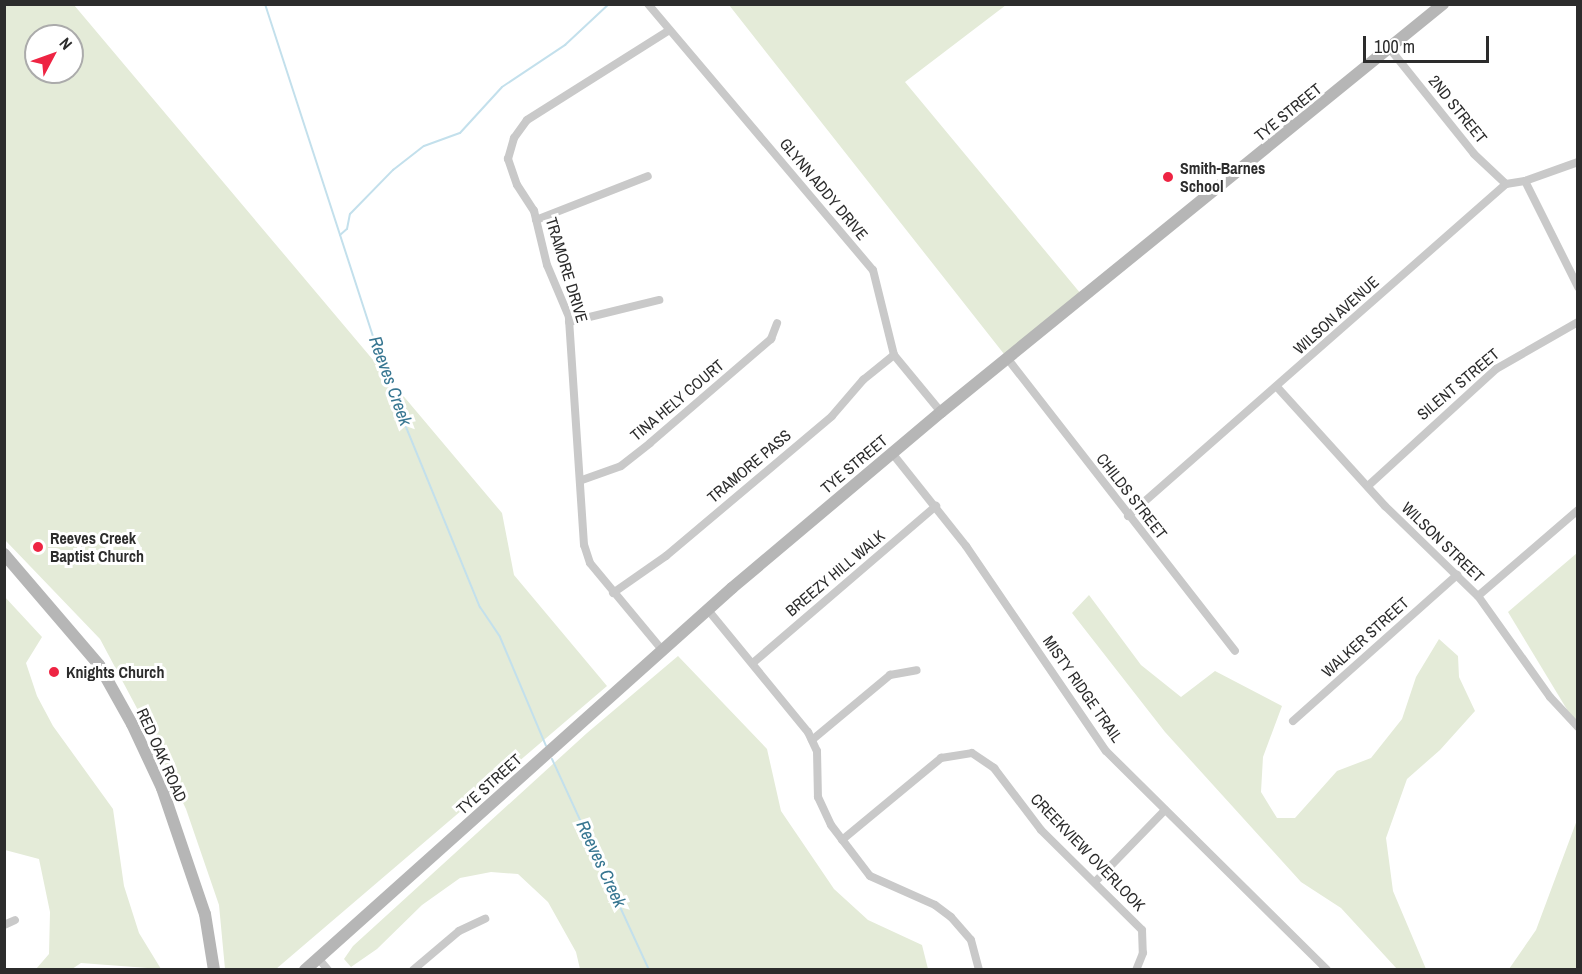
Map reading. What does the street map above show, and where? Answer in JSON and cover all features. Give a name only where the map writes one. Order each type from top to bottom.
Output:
[{"type":"street","name":"GLYNN ADDY DRIVE","points":[[648,4],[668,31],[873,270],[894,355],[941,412]]},
{"type":"street","name":"TYE STREET","points":[[305,969],[708,610],[892,453],[1443,4]]},
{"type":"street","name":"TRAMORE DRIVE","points":[[663,651],[590,563],[584,545],[582,480],[569,322],[547,265],[536,220],[508,159],[514,138],[527,120],[668,31]]},
{"type":"street","name":"2ND STREET","points":[[1390,49],[1474,154],[1506,184]]},
{"type":"street","points":[[1506,184],[1525,181],[1578,162]]},
{"type":"street","points":[[536,220],[648,176]]},
{"type":"street","points":[[1525,181],[1577,286]]},
{"type":"street","name":"WILSON AVENUE","points":[[1128,516],[1506,184]]},
{"type":"street","points":[[569,322],[659,300]]},
{"type":"street","name":"SILENT STREET","points":[[1369,485],[1496,369],[1578,322]]},
{"type":"street","name":"TINA HELY COURT","points":[[582,480],[621,466],[650,443],[771,339],[777,323]]},
{"type":"street","name":"TRAMORE PASS","points":[[613,593],[666,556],[832,416],[863,380],[894,355]]},
{"type":"street","name":"CHILDS STREET","points":[[1007,358],[1235,651]]},
{"type":"street","name":"WILSON STREET","points":[[1277,387],[1405,527],[1478,596],[1550,697],[1578,727]]},
{"type":"street","name":"MISTY RIDGE TRAIL","points":[[892,453],[936,506],[1106,751],[1327,969]]},
{"type":"street","name":"BREEZY HILL WALK","points":[[754,662],[936,506]]},
{"type":"street","points":[[1478,596],[1578,510]]},
{"type":"street","name":"RED OAK ROAD","points":[[4,554],[99,665],[132,724],[162,788],[205,914],[214,969]]},
{"type":"street","name":"WALKER STREET","points":[[1293,721],[1457,575]]},
{"type":"street","points":[[708,610],[754,662],[812,740],[817,751],[822,813],[842,840],[870,876],[935,905],[951,917],[971,940],[979,969]]},
{"type":"street","points":[[812,740],[890,675],[917,669]]},
{"type":"street","name":"CREEKVIEW OVERLOOK","points":[[842,840],[941,758],[962,752],[985,760],[994,768],[1041,830],[1096,881],[1142,930],[1143,953],[1136,969]]},
{"type":"street","points":[[1096,881],[1165,810]]},
{"type":"street","points":[[413,969],[459,931],[485,919]]},
{"type":"street","points":[[4,925],[15,920]]},
{"type":"street","points":[[318,958],[328,969]]},
{"type":"green space","points":[[4,5],[74,5],[502,513],[514,575],[607,686],[276,969],[225,969],[219,905],[186,809],[140,714],[100,639],[5,540]]},
{"type":"green space","points":[[729,5],[1006,5],[905,82],[1081,294],[1004,354]]},
{"type":"green space","points":[[1577,553],[1577,726],[1508,612]]},
{"type":"green space","points":[[1089,595],[1141,665],[1181,697],[1215,671],[1282,706],[1263,757],[1261,792],[1277,818],[1295,818],[1337,771],[1371,758],[1402,719],[1416,677],[1439,639],[1458,656],[1459,677],[1475,711],[1440,750],[1407,779],[1386,838],[1393,891],[1426,969],[1397,969],[1341,908],[1301,882],[1165,732],[1072,613]]},
{"type":"green space","points":[[4,596],[42,637],[26,663],[37,696],[53,726],[113,809],[124,886],[139,933],[161,969],[81,963],[72,969],[36,969],[49,954],[50,912],[39,859],[5,850]]},
{"type":"green space","points":[[678,656],[767,749],[781,811],[834,889],[868,920],[922,945],[928,969],[580,969],[576,952],[548,902],[518,874],[491,872],[460,878],[422,905],[377,949],[351,967],[344,959],[353,946],[587,733]]},
{"type":"green space","points":[[1577,820],[1577,969],[1509,969],[1536,930]]},
{"type":"waterway","name":"Reeves Creek","points":[[265,4],[390,388],[480,607],[500,637],[546,746]]},
{"type":"waterway","points":[[340,235],[347,229],[350,214],[393,170],[424,146],[460,133],[502,87],[565,45],[609,4]]},
{"type":"waterway","name":"Reeves Creek","points":[[552,759],[649,970]]},
{"type":"place","name":"Smith-Barnes School","points":[[1168,177]]},
{"type":"place","name":"Reeves Creek Baptist Church","points":[[38,547]]},
{"type":"place","name":"Knights Church","points":[[54,672]]}]
